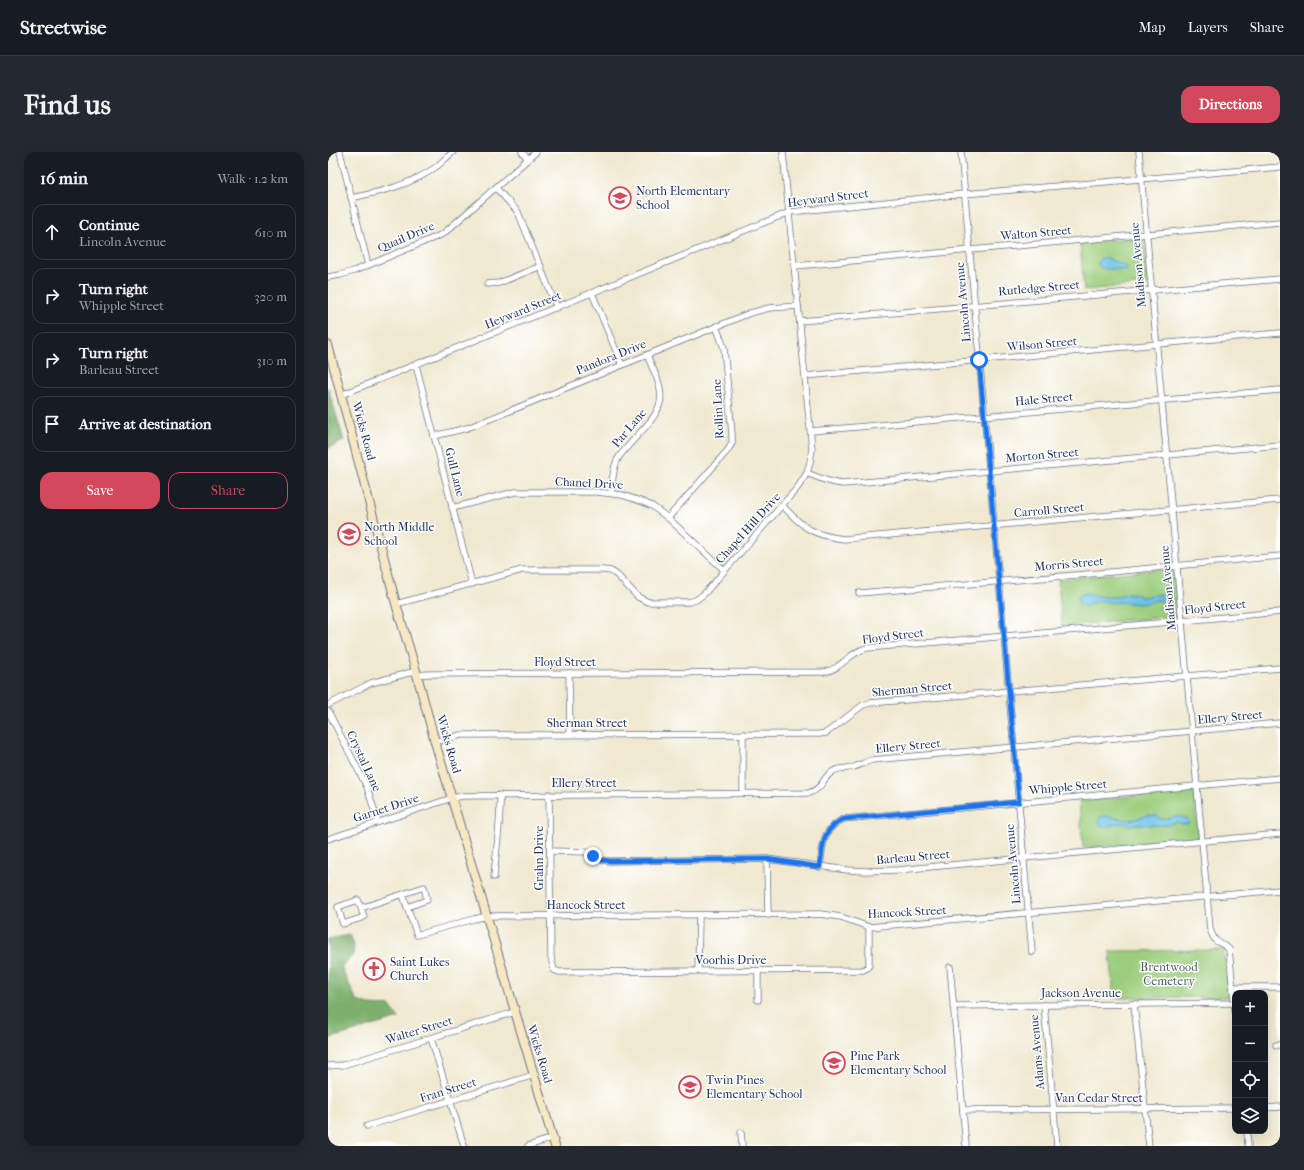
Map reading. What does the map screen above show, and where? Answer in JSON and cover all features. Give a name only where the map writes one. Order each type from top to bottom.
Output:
[{"type":"main road","name":"Wicks Road","points":[[328,345],[396,604],[417,673],[435,742],[554,1142]]},
{"type":"street","points":[[340,152],[368,265]]},
{"type":"street","points":[[351,198],[389,189],[408,182],[424,174],[453,152]]},
{"type":"street","points":[[522,152],[528,159]]},
{"type":"street","name":"Quail Drive","points":[[328,277],[340,275],[368,265],[443,234],[536,152]]},
{"type":"street","name":"Chapel Hill Drive","points":[[396,604],[522,570],[603,570],[617,575],[638,597],[648,602],[688,602],[696,600],[705,593],[724,570],[783,506],[807,473],[812,449],[783,152]]},
{"type":"street","name":"Lincoln Avenue","points":[[961,152],[1032,952]]},
{"type":"street","name":"Madison Avenue","points":[[1139,152],[1210,929],[1213,938],[1217,943],[1224,944],[1229,949],[1232,990]]},
{"type":"street","name":"Heyward Street","points":[[341,395],[790,212],[964,194],[1280,167]]},
{"type":"street","points":[[496,188],[518,212],[557,308]]},
{"type":"street","name":"Walton Street","points":[[795,266],[1280,222]]},
{"type":"street","points":[[487,284],[499,283],[541,266]]},
{"type":"street","name":"Rutledge Street","points":[[800,321],[1280,278]]},
{"type":"street","points":[[592,293],[622,365]]},
{"type":"street","name":"Pandora Drive","points":[[434,436],[467,428],[716,326],[760,310],[798,306]]},
{"type":"street","name":"Rollin Lane","points":[[668,518],[719,461],[732,443],[724,348],[716,326]]},
{"type":"street","name":"Wilson Street","points":[[805,376],[1280,333]]},
{"type":"street","name":"Par Lane","points":[[611,493],[614,468],[618,458],[650,423],[660,403],[661,392],[659,382],[647,354]]},
{"type":"street","name":"Gull Lane","points":[[416,365],[472,584]]},
{"type":"street","name":"Hale Street","points":[[811,431],[1280,390]]},
{"type":"street","name":"Morton Street","points":[[807,473],[835,484],[843,484],[1280,445]]},
{"type":"street","name":"Chanel Drive","points":[[452,508],[515,492],[611,493],[632,497],[652,506],[668,518],[724,570]]},
{"type":"street","name":"Carroll Street","points":[[783,506],[806,528],[815,533],[826,537],[844,539],[1171,511],[1280,500]]},
{"type":"street","name":"Morris Street","points":[[859,592],[1280,556]]},
{"type":"street","name":"Floyd Street","points":[[328,705],[371,683],[417,673],[824,672],[831,671],[836,668],[860,650],[1280,612]]},
{"type":"street","name":"Sherman Street","points":[[435,742],[461,735],[819,734],[826,733],[863,705],[870,703],[1280,668]]},
{"type":"street","points":[[569,673],[570,734]]},
{"type":"street","name":"Crystal Lane","points":[[328,711],[367,787],[378,822]]},
{"type":"street","name":"Ellery Street","points":[[452,798],[463,796],[549,794],[810,793],[821,786],[828,775],[833,771],[854,767],[872,760],[1280,723]]},
{"type":"street","points":[[743,734],[744,793]]},
{"type":"street","name":"Whipple Street","points":[[820,867],[825,836],[829,828],[836,822],[844,819],[1280,778]]},
{"type":"street","name":"Grahn Drive","points":[[549,794],[552,958],[554,970]]},
{"type":"street","points":[[494,877],[500,813],[500,795]]},
{"type":"street","name":"Garnet Drive","points":[[328,839],[452,798]]},
{"type":"street","name":"Barleau Street","points":[[550,851],[586,852],[601,860],[610,861],[767,859],[848,870],[880,871],[1280,834]]},
{"type":"street","points":[[767,859],[768,915]]},
{"type":"street","points":[[361,908],[424,887],[427,900],[407,907],[403,895]]},
{"type":"street","name":"Hancock Street","points":[[407,907],[417,935],[474,918],[488,916],[832,915],[869,927],[1280,890]]},
{"type":"street","points":[[358,900],[361,908],[364,917],[343,924],[338,907],[358,900]]},
{"type":"street","points":[[698,971],[699,916]]},
{"type":"street","name":"Voorhis Drive","points":[[554,970],[559,972],[863,970],[869,965],[869,927]]},
{"type":"street","points":[[950,967],[966,1146]]},
{"type":"street","points":[[758,970],[758,1000]]},
{"type":"street","points":[[1232,987],[1280,987]]},
{"type":"street","name":"Jackson Avenue","points":[[953,1006],[1232,1003]]},
{"type":"street","name":"Adams Avenue","points":[[1044,1004],[1058,1146]]},
{"type":"street","points":[[1134,1004],[1149,1146]]},
{"type":"street","name":"Walter Street","points":[[328,1066],[343,1065],[516,1012]]},
{"type":"street","points":[[431,1038],[464,1146]]},
{"type":"street","name":"Fran Street","points":[[367,1126],[534,1075]]},
{"type":"street","points":[[1268,1108],[1280,1107]]},
{"type":"street","name":"Van Cedar Street","points":[[963,1110],[1232,1108]]},
{"type":"street","points":[[742,1132],[742,1146]]},
{"type":"street","points":[[1247,1134],[1248,1146]]},
{"type":"street","points":[[528,1146],[554,1142]]},
{"type":"green space","points":[[1144,237],[1148,284],[1084,290],[1080,243]]},
{"type":"green space","points":[[328,387],[344,441],[328,448]]},
{"type":"green space","points":[[1173,568],[1178,616],[1062,626],[1058,579]]},
{"type":"green space","points":[[1194,790],[1198,838],[1083,848],[1079,801]]},
{"type":"green space","points":[[350,935],[354,944],[353,955],[341,967],[357,1001],[369,1005],[390,1006],[399,1018],[328,1039],[328,939]]},
{"type":"green space","name":"Brentwood Cemetery","points":[[1224,950],[1229,997],[1114,998],[1110,951]]},
{"type":"water","points":[[1101,258],[1106,258],[1126,266],[1127,271],[1104,269],[1099,266],[1098,262]]},
{"type":"water","points":[[1087,593],[1103,597],[1115,597],[1128,593],[1137,594],[1140,597],[1160,595],[1168,597],[1168,600],[1167,602],[1156,600],[1140,604],[1097,601],[1085,606],[1080,604],[1078,599],[1079,595]]},
{"type":"water","points":[[1148,815],[1157,816],[1161,819],[1180,817],[1188,819],[1189,822],[1188,824],[1177,822],[1167,825],[1131,825],[1117,823],[1106,827],[1101,826],[1099,821],[1100,817],[1103,816],[1129,820]]},
{"type":"place","name":"North Elementary School","points":[[620,198]]},
{"type":"place","name":"North Middle School","points":[[349,534]]},
{"type":"place","name":"Saint Lukes Church","points":[[374,969]]},
{"type":"place","name":"Pine Park Elementary School","points":[[834,1063]]},
{"type":"place","name":"Twin Pines Elementary School","points":[[690,1087]]},
{"type":"route","points":[[593,856],[601,860],[610,861],[767,859],[820,867],[822,847],[829,828],[836,822],[844,819],[1019,802],[979,360]]}]
